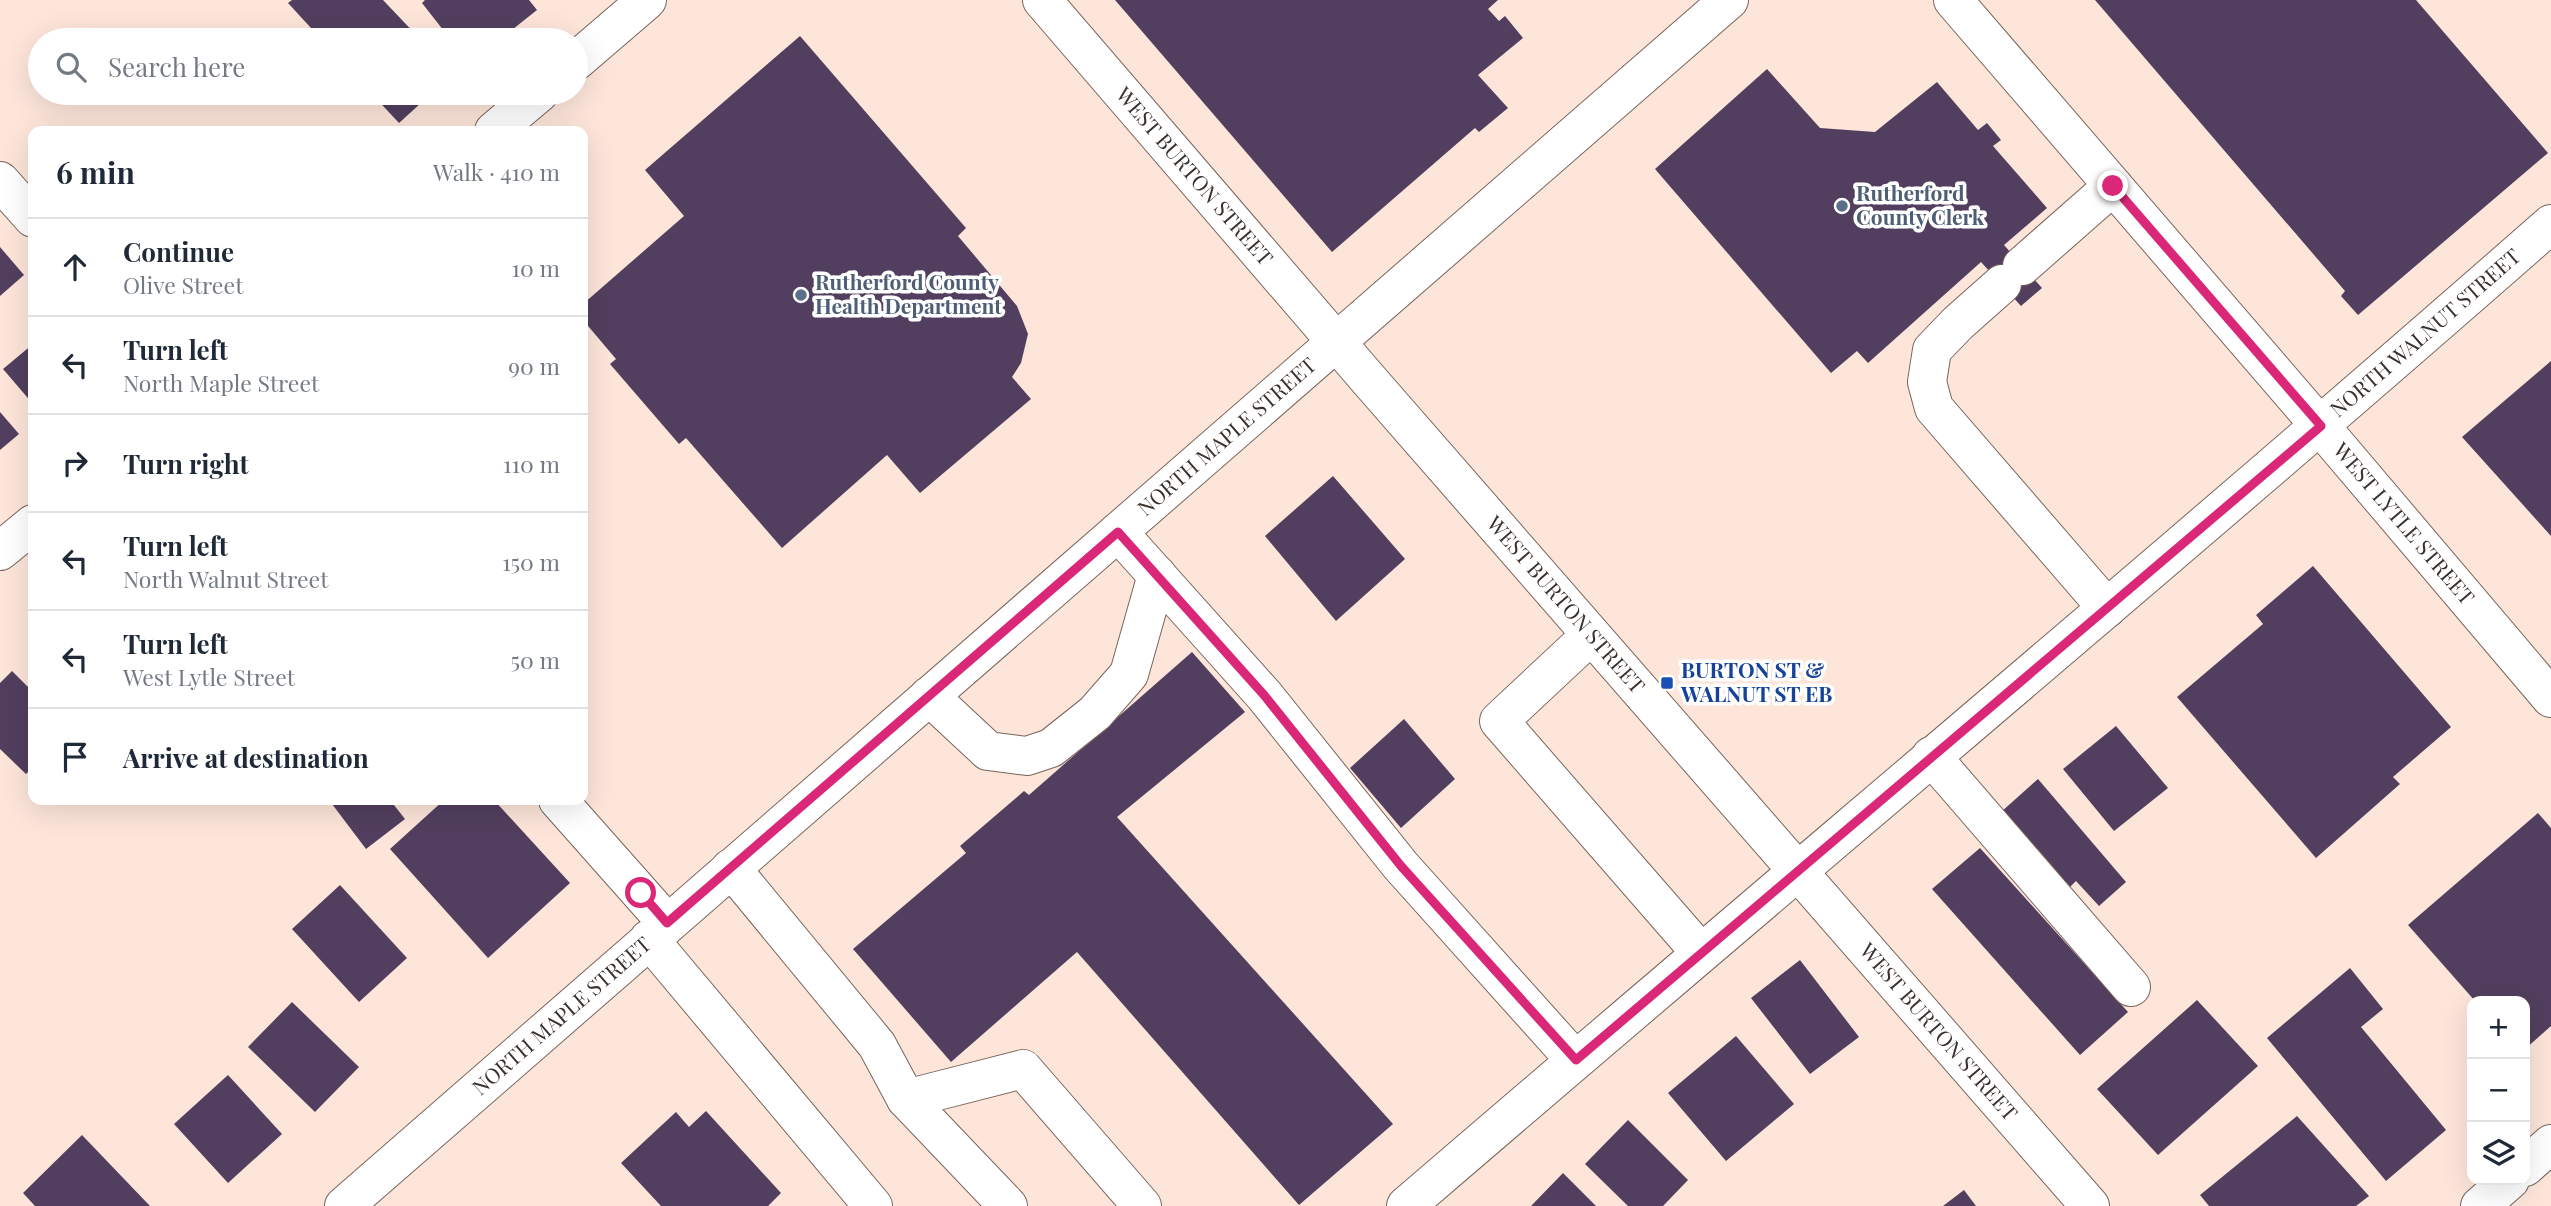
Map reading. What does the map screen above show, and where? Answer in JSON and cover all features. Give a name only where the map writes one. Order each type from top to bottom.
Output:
[{"type":"street","points":[[588,51],[646,0]]},
{"type":"street","name":"WEST BURTON STREET","points":[[1042,0],[1336,342],[2090,1206]]},
{"type":"street","name":"NORTH MAPLE STREET","points":[[344,1206],[1729,0]]},
{"type":"street","name":"WEST LYTLE STREET","points":[[1953,0],[2321,426],[2551,698]]},
{"type":"street","points":[[500,126],[525,105]]},
{"type":"street","points":[[0,181],[28,213]]},
{"type":"street","points":[[2107,608],[1934,408],[1927,382],[1932,350],[1958,323],[2113,186]]},
{"type":"street","name":"NORTH WALNUT STREET","points":[[1406,1206],[1796,870],[2321,426],[2551,224]]},
{"type":"street","points":[[0,551],[28,528]]},
{"type":"street","points":[[1118,532],[1264,695],[1401,866],[1576,1060]]},
{"type":"street","points":[[929,696],[988,751],[1027,756],[1051,748],[1095,713],[1129,674],[1157,575]]},
{"type":"street","points":[[1591,635],[1499,721],[1700,953]]},
{"type":"street","points":[[1931,756],[2131,987]]},
{"type":"street","points":[[562,805],[873,1206]]},
{"type":"street","points":[[731,868],[877,1045],[906,1099],[1007,1206]]},
{"type":"street","points":[[906,1099],[1023,1069],[1142,1206]]},
{"type":"street","points":[[2530,1163],[2551,1144]]},
{"type":"street","points":[[2480,1206],[2504,1185]]},
{"type":"building","points":[[292,0],[383,0],[410,28],[311,28],[288,3]]},
{"type":"building","points":[[425,0],[529,0],[537,10],[514,28],[442,28],[422,3]]},
{"type":"building","points":[[1115,0],[1498,0],[1488,9],[1499,21],[1505,16],[1523,38],[1478,75],[1508,108],[1479,132],[1475,128],[1332,252]]},
{"type":"building","points":[[2095,0],[2416,0],[2548,153],[2358,315],[2341,296],[2345,291]]},
{"type":"building","name":"Rutherford County Health Department","points":[[800,36],[966,228],[958,236],[1017,306],[1028,334],[1021,363],[1012,377],[1031,399],[920,493],[887,455],[782,548],[686,438],[679,444],[610,364],[616,359],[588,326],[588,300],[684,216],[645,170]]},
{"type":"building","points":[[1767,69],[1820,128],[1875,132],[1937,82],[1978,130],[1987,123],[2001,140],[1993,146],[2047,208],[2004,245],[2042,288],[2021,306],[1981,262],[1868,363],[1857,351],[1831,373],[1655,169]]},
{"type":"building","points":[[382,105],[419,105],[399,123]]},
{"type":"building","points":[[0,247],[24,275],[0,296]]},
{"type":"building","points":[[28,348],[28,398],[3,369]]},
{"type":"building","points":[[2551,361],[2551,536],[2462,437]]},
{"type":"building","points":[[0,412],[19,434],[0,450]]},
{"type":"building","points":[[1333,476],[1405,559],[1336,621],[1265,536]]},
{"type":"building","points":[[2313,566],[2451,727],[2393,777],[2400,784],[2316,858],[2177,697],[2263,624],[2256,615]]},
{"type":"building","points":[[1192,652],[1245,712],[1117,817],[1393,1124],[1299,1205],[1077,952],[951,1062],[853,949],[966,853],[960,846],[1024,791],[1029,795]]},
{"type":"building","points":[[12,671],[28,687],[26,774],[0,749],[0,683]]},
{"type":"building","points":[[1404,719],[1455,779],[1401,828],[1350,768]]},
{"type":"building","points":[[2116,726],[2168,788],[2114,831],[2063,769]]},
{"type":"building","points":[[2038,779],[2126,882],[2099,906],[2076,881],[2058,899],[1991,821]]},
{"type":"building","points":[[333,805],[394,805],[405,819],[366,849]]},
{"type":"building","points":[[438,805],[499,805],[570,883],[488,958],[390,849]]},
{"type":"building","points":[[2538,813],[2551,828],[2551,1026],[2530,1045],[2530,996],[2471,996],[2408,925]]},
{"type":"building","points":[[1980,848],[2128,1012],[2080,1055],[1932,889]]},
{"type":"building","points":[[340,885],[407,958],[359,1002],[292,929]]},
{"type":"building","points":[[1800,960],[1859,1037],[1810,1074],[1751,998]]},
{"type":"building","points":[[2350,968],[2383,1009],[2361,1027],[2446,1130],[2386,1181],[2267,1038]]},
{"type":"building","points":[[2197,1000],[2258,1066],[2158,1155],[2097,1089]]},
{"type":"building","points":[[292,1002],[359,1067],[315,1112],[248,1047]]},
{"type":"building","points":[[1736,1036],[1794,1104],[1726,1161],[1668,1093]]},
{"type":"building","points":[[228,1075],[282,1134],[228,1183],[174,1124]]},
{"type":"building","points":[[706,1111],[781,1193],[768,1206],[661,1206],[621,1163],[676,1112],[689,1127]]},
{"type":"building","points":[[2297,1116],[2369,1196],[2356,1206],[2209,1206],[2200,1195]]},
{"type":"building","points":[[1628,1120],[1688,1180],[1663,1206],[1628,1206],[1585,1164]]},
{"type":"building","points":[[82,1135],[150,1206],[35,1206],[23,1193]]},
{"type":"building","points":[[1563,1173],[1596,1206],[1531,1206]]},
{"type":"building","points":[[1964,1190],[1976,1206],[1943,1206]]},
{"type":"place","name":"Rutherford County Clerk","points":[[1842,206]]},
{"type":"place","name":"Rutherford County Health Department","points":[[801,295]]},
{"type":"place","name":"BURTON ST & WALNUT ST EB","points":[[1667,683]]},
{"type":"route","points":[[641,893],[667,923],[1118,532],[1264,695],[1401,866],[1576,1060],[2321,426],[2113,186]]}]
